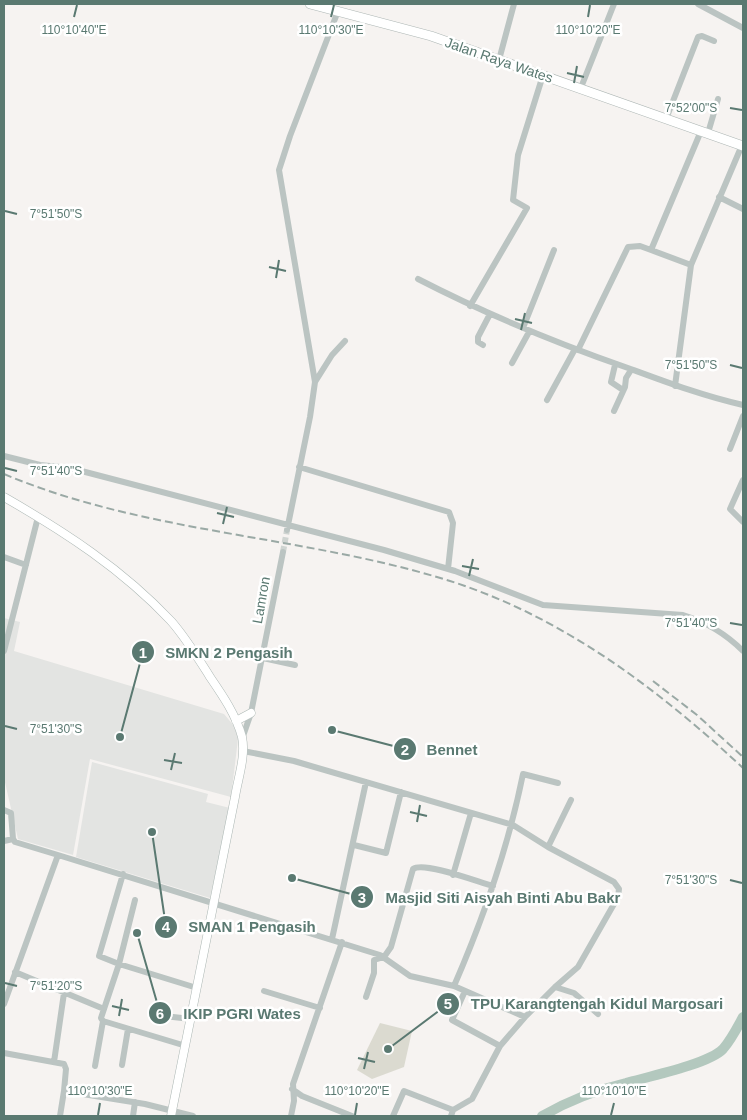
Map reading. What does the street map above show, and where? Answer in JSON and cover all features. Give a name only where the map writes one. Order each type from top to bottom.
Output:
[{"type":"highway","name":"Jalan Raya Wates","points":[[310,4],[396,25],[742,145]]},
{"type":"main road","points":[[4,497],[77,540],[114,567],[171,622],[188,642],[236,721],[242,739],[243,751],[198,988],[171,1114]]},
{"type":"main road","points":[[236,721],[251,713]]},
{"type":"street","points":[[499,60],[514,4]]},
{"type":"street","points":[[580,90],[611,4]]},
{"type":"street","points":[[698,4],[743,28]]},
{"type":"street","points":[[287,527],[310,417],[315,382],[279,170],[290,136],[338,11]]},
{"type":"street","points":[[666,119],[698,37],[702,36],[714,41]]},
{"type":"street","points":[[470,306],[527,208],[513,200],[518,155],[543,75]]},
{"type":"street","points":[[652,250],[718,99]]},
{"type":"street","points":[[675,386],[691,265],[742,145]]},
{"type":"street","points":[[719,196],[743,209]]},
{"type":"street","points":[[547,400],[577,350],[628,247],[640,246],[691,265]]},
{"type":"street","points":[[512,363],[526,330],[554,250]]},
{"type":"street","points":[[418,279],[470,306],[577,350],[675,386],[743,405]]},
{"type":"street","points":[[482,345],[478,342],[478,337],[490,314]]},
{"type":"street","points":[[315,382],[332,355],[345,341]]},
{"type":"street","points":[[616,365],[611,382],[623,390]]},
{"type":"street","points":[[614,411],[623,390],[625,379],[631,370]]},
{"type":"street","points":[[730,449],[743,416]]},
{"type":"street","points":[[4,456],[40,465],[70,468],[448,569],[542,605],[683,614],[698,619],[731,639],[743,651]]},
{"type":"street","points":[[298,468],[449,512],[452,523],[448,569]]},
{"type":"street","points":[[743,480],[741,492],[730,509],[743,522]]},
{"type":"street","points":[[4,651],[38,516]]},
{"type":"street","name":"Lamron","points":[[242,739],[251,713],[283,552]]},
{"type":"street","points":[[4,557],[26,564]]},
{"type":"street","points":[[263,658],[295,665]]},
{"type":"street","points":[[243,751],[294,761],[513,825],[548,847],[614,882],[619,889],[618,897],[578,967],[525,1017],[500,1046],[475,1095],[467,1104],[452,1113],[404,1091],[394,1115],[402,1116]]},
{"type":"street","points":[[454,986],[493,886],[513,825],[523,774],[558,783]]},
{"type":"street","points":[[332,939],[354,845],[366,782]]},
{"type":"street","points":[[354,845],[386,853],[401,792]]},
{"type":"street","points":[[548,847],[571,800]]},
{"type":"street","points":[[4,810],[11,814],[12,839],[14,842],[342,942],[384,957],[410,976],[454,986],[525,1017]]},
{"type":"street","points":[[453,874],[471,813]]},
{"type":"street","points":[[4,841],[12,839]]},
{"type":"street","points":[[4,1004],[58,855]]},
{"type":"street","points":[[366,997],[374,973],[372,963],[384,957],[391,946],[413,869],[420,866],[493,886]]},
{"type":"street","points":[[123,874],[98,953],[100,957],[198,988]]},
{"type":"street","points":[[95,1066],[104,1009],[119,964],[135,900]]},
{"type":"street","points":[[291,1116],[294,1101],[292,1090],[342,942]]},
{"type":"street","points":[[15,972],[83,1002],[104,1009]]},
{"type":"street","points":[[555,987],[574,993],[598,1014]]},
{"type":"street","points":[[264,991],[320,1008]]},
{"type":"street","points":[[465,991],[452,1020],[500,1046]]},
{"type":"street","points":[[54,1062],[64,993]]},
{"type":"street","points":[[164,1016],[191,1020]]},
{"type":"street","points":[[103,1021],[186,1046]]},
{"type":"street","points":[[122,1065],[128,1029]]},
{"type":"street","points":[[4,1053],[66,1066],[60,1116]]},
{"type":"street","points":[[292,1090],[302,1096],[352,1116]]},
{"type":"street","points":[[64,1091],[135,1102],[171,1114],[193,1116]]},
{"type":"street","points":[[133,1116],[135,1102]]},
{"type":"shaded area","points":[[4,618],[20,622],[14,651],[224,714],[234,726],[238,739],[231,797],[90,759],[73,855],[18,839],[4,778]]},
{"type":"shaded area","points":[[92,762],[208,794],[206,802],[230,808],[210,898],[76,857]]},
{"type":"shaded area","points":[[380,1023],[412,1031],[404,1067],[372,1079],[357,1070]]},
{"type":"waterway","points":[[542,1116],[582,1096],[692,1065],[716,1055],[729,1042],[743,1017]]},
{"type":"tunnel","points":[[283,552],[287,530]]},
{"type":"railway","points":[[4,474],[58,494],[113,510],[339,553],[450,581],[492,596],[532,614],[607,658],[677,711],[743,768]]},
{"type":"railway","points":[[653,681],[697,715],[743,757]]},
{"type":"place","name":"Bennet","points":[[332,730]]},
{"type":"place","name":"SMKN 2 Pengasih","points":[[120,737]]},
{"type":"place","name":"SMAN 1 Pengasih","points":[[152,832]]},
{"type":"place","name":"Masjid Siti Aisyah Binti Abu Bakr","points":[[292,878]]},
{"type":"place","name":"IKIP PGRI Wates","points":[[137,933]]},
{"type":"place","name":"TPU Karangtengah Kidul Margosari","points":[[388,1049]]}]
